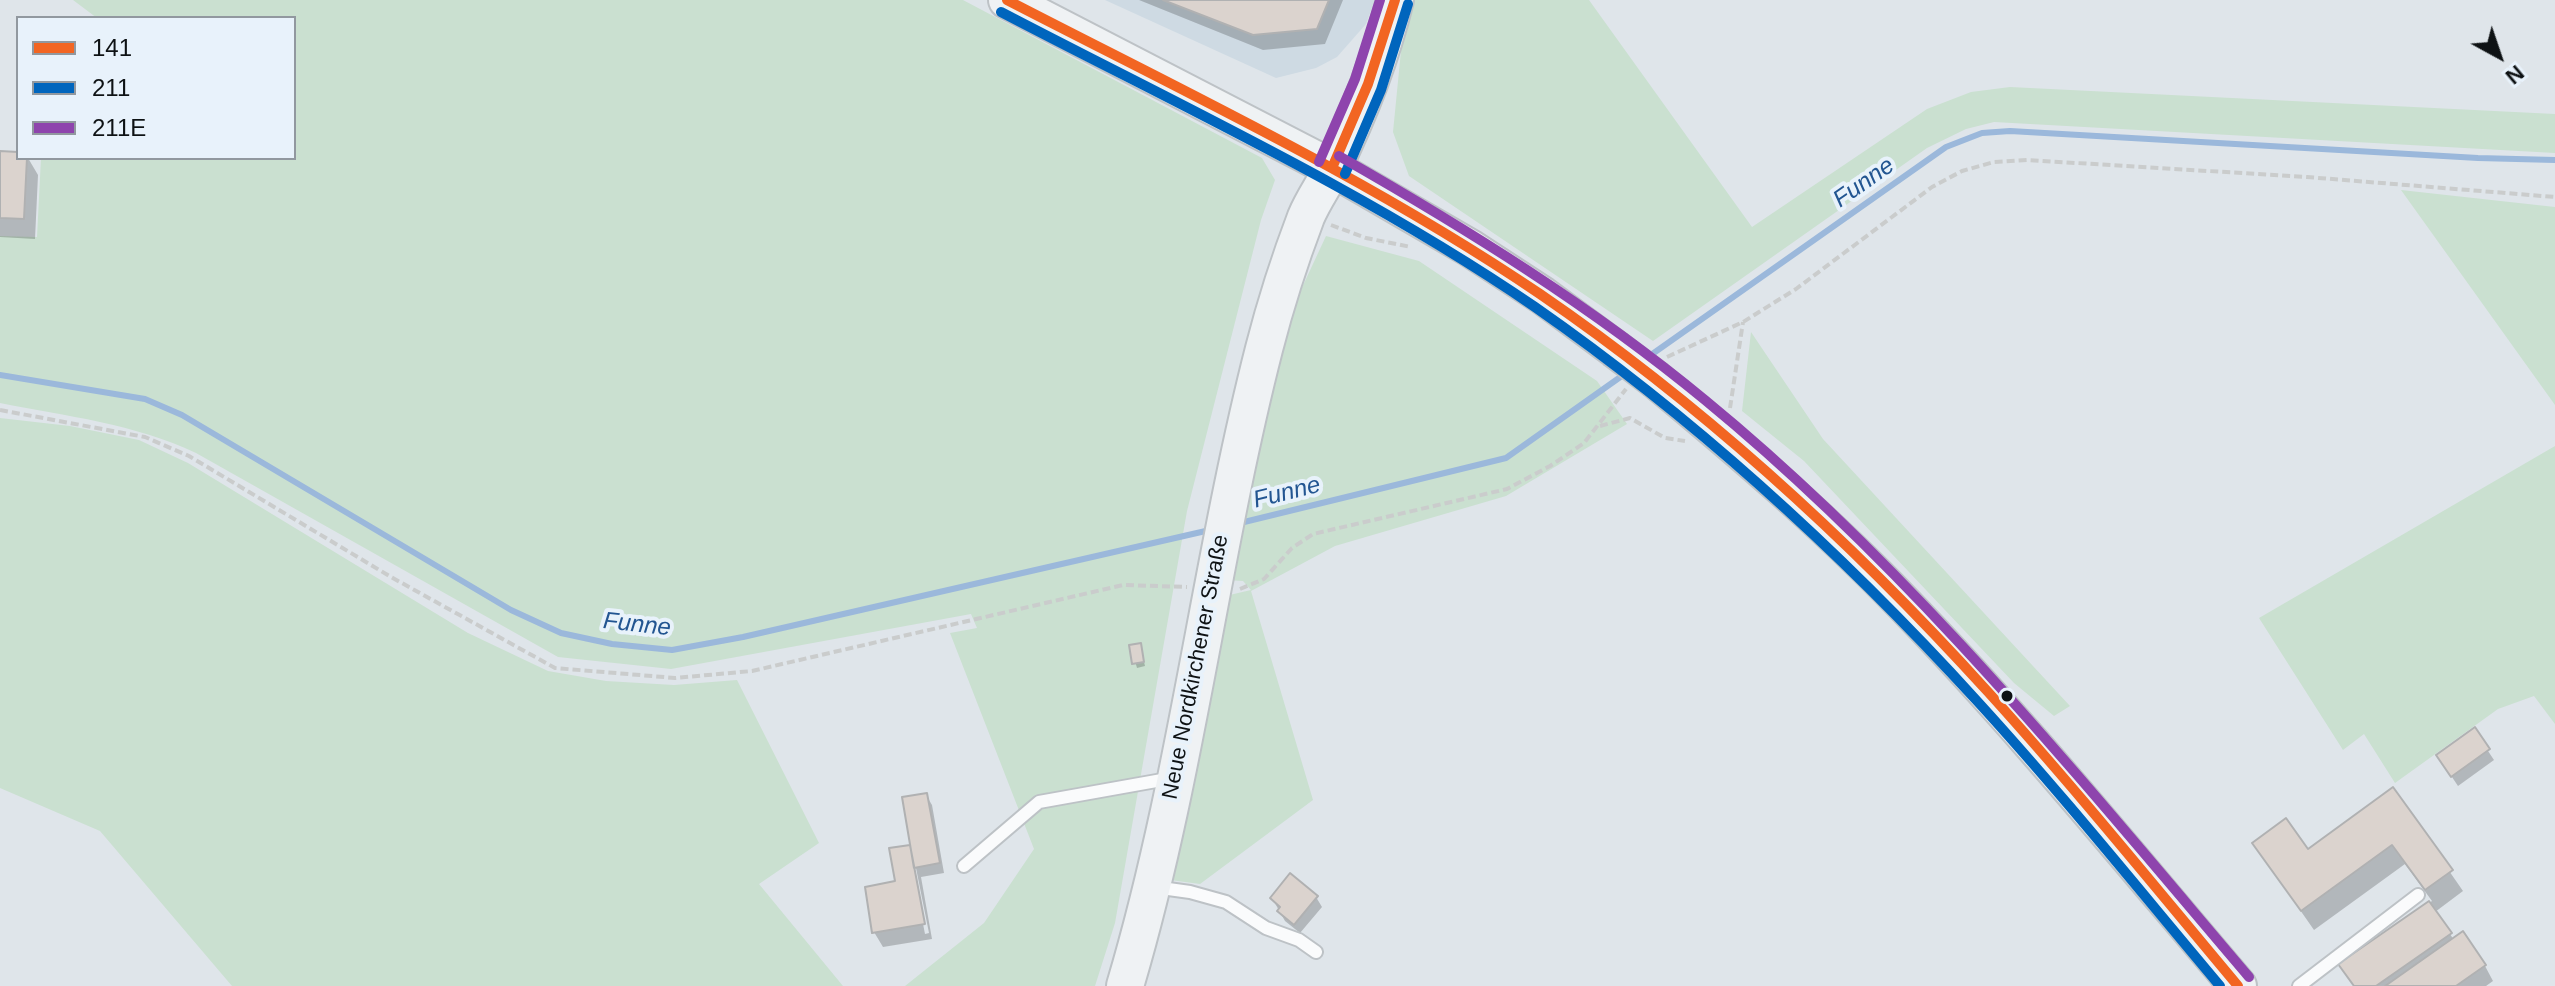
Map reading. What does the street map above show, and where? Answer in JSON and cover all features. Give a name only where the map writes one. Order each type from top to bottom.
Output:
[{"type":"main road","points":[[1007,0],[1332,168],[1470,248],[1542,295],[1650,375],[1707,438],[1766,471],[1902,602],[2016,725],[2238,986]]},
{"type":"main road","name":"Neue Nordkirchener Straße","points":[[1125,986],[1176,778],[1228,502],[1265,347],[1307,215],[1332,168],[1368,84],[1395,0]]},
{"type":"lane","points":[[964,866],[1039,802],[1176,778]]},
{"type":"lane","points":[[1151,886],[1226,902],[1266,928],[1299,940],[1316,952]]},
{"type":"lane","points":[[2299,986],[2418,895]]},
{"type":"path","points":[[0,410],[145,437],[189,456],[391,577],[555,668],[675,678],[752,671],[1123,585],[1214,572],[1241,589],[1264,579],[1292,548],[1313,534],[1507,489],[1584,443],[1621,393],[1650,375],[1674,352],[1743,322],[1796,289],[1932,187],[1962,171],[1994,162],[2027,160],[2307,177],[2555,197]]},
{"type":"path","points":[[1307,215],[1366,238],[1423,250]]},
{"type":"path","points":[[1598,426],[1630,418],[1677,442],[1707,438],[1736,377],[1743,322]]},
{"type":"shaded area","points":[[1105,0],[1375,0],[1366,24],[1337,57],[1316,68],[1276,78]]},
{"type":"green space","points":[[73,0],[963,0],[1262,158],[1275,180],[1261,220],[1187,511],[1115,923],[1095,986],[905,986],[984,923],[1034,849],[950,633],[977,628],[971,614],[671,669],[558,657],[196,453],[125,428],[0,403],[0,236],[37,237],[41,160],[296,160],[296,16],[94,16]]},
{"type":"green space","points":[[1406,0],[1589,0],[1752,227],[1927,109],[1971,92],[2010,87],[2555,114],[2555,153],[1994,122],[1966,129],[1927,148],[1653,341],[1409,176],[1393,132]]},
{"type":"green space","points":[[2401,190],[2555,207],[2555,405]]},
{"type":"green space","points":[[1326,236],[1419,261],[1597,381],[1627,424],[1506,496],[1335,546],[1251,591],[1313,800],[1200,884],[1163,879],[1221,597],[1251,590],[1243,581],[1225,580],[1267,409],[1299,294]]},
{"type":"green space","points":[[1751,332],[1823,439],[2070,706],[2054,716],[2014,683],[1804,461],[1742,411]]},
{"type":"green space","points":[[0,418],[70,426],[139,440],[188,463],[468,633],[548,671],[606,681],[674,685],[737,680],[819,843],[759,884],[843,986],[232,986],[100,831],[0,788]]},
{"type":"green space","points":[[2555,446],[2555,724],[2534,696],[2498,709],[2395,783],[2364,734],[2343,750],[2259,618]]},
{"type":"building","points":[[1163,0],[1329,0],[1317,29],[1253,35]]},
{"type":"building","points":[[0,151],[16,152],[16,160],[27,160],[24,219],[0,218]]},
{"type":"building","points":[[1141,643],[1144,662],[1132,664],[1129,645]]},
{"type":"building","points":[[2475,727],[2490,749],[2451,777],[2436,755]]},
{"type":"building","points":[[2393,787],[2453,870],[2425,890],[2392,845],[2301,911],[2252,843],[2286,818],[2308,849]]},
{"type":"building","points":[[927,793],[940,863],[914,868],[902,797]]},
{"type":"building","points":[[910,845],[925,924],[872,933],[865,887],[895,881],[889,848]]},
{"type":"building","points":[[1290,873],[1318,896],[1294,925],[1277,911],[1280,907],[1270,898]]},
{"type":"building","points":[[2429,901],[2452,933],[2376,986],[2354,986],[2338,964]]},
{"type":"building","points":[[2463,931],[2486,965],[2456,986],[2385,986]]},
{"type":"waterway","name":"Funne","points":[[1648,357],[1946,147],[1982,133],[2010,131],[2555,160]]},
{"type":"waterway","name":"Funne","points":[[1236,524],[1506,458],[1626,373]]},
{"type":"waterway","name":"Funne","points":[[0,375],[145,399],[182,415],[511,610],[561,633],[612,644],[672,650],[743,637],[1210,530]]},
{"type":"transit line","name":"141","points":[[1007,0],[1278,139],[1411,213],[1540,294],[1661,383],[1776,480],[1938,638],[2053,765],[2238,986]]},
{"type":"transit line","name":"211E","points":[[1319,162],[1355,79],[1380,0]]},
{"type":"transit line","name":"141","points":[[1332,168],[1368,84],[1395,0]]},
{"type":"transit line","name":"211","points":[[1345,174],[1381,90],[1408,4]]},
{"type":"transit line","name":"211","points":[[1001,12],[1272,152],[1406,226],[1535,307],[1654,396],[1767,492],[1927,648],[2040,772],[2220,986]]},
{"type":"transit line","name":"211E","points":[[1339,156],[1481,240],[1618,332],[1705,400],[1780,465],[1922,603],[1990,676],[2249,977]]}]
